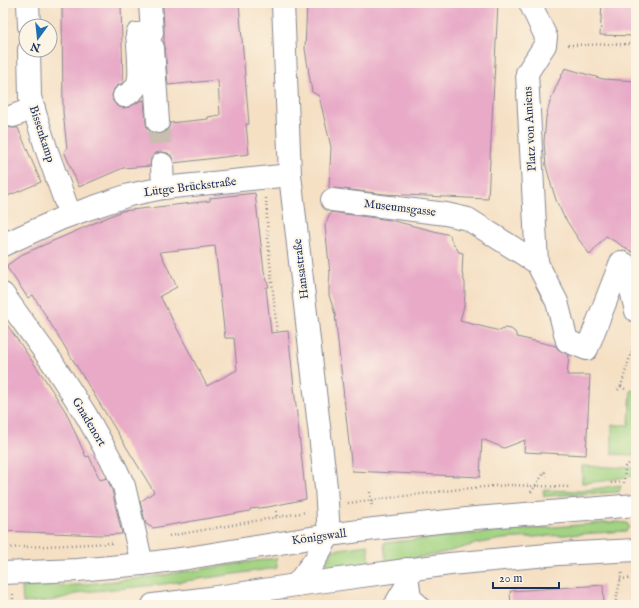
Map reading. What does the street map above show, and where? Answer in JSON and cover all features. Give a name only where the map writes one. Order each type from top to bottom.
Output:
[{"type":"street","points":[[28,3],[29,18]]},
{"type":"street","points":[[150,3],[158,122]]},
{"type":"street","name":"Hansastraße","points":[[283,3],[290,175],[329,535]]},
{"type":"street","points":[[530,3],[546,37],[545,45]]},
{"type":"street","points":[[124,96],[134,90],[138,84],[140,76],[137,34],[152,33]]},
{"type":"street","name":"Platz von Amiens","points":[[545,45],[527,73],[537,263],[557,302],[567,341],[587,349],[621,262],[625,264],[636,311]]},
{"type":"street","name":"Bissenkamp","points":[[29,58],[30,97],[70,215]]},
{"type":"street","points":[[13,116],[34,108]]},
{"type":"street","points":[[162,164],[163,188]]},
{"type":"street","name":"Lütge Brückstraße","points":[[3,245],[70,215],[129,195],[163,188],[290,175]]},
{"type":"street","name":"Museumsgasse","points":[[332,200],[446,214],[468,219],[537,263]]},
{"type":"street","name":"Gnadenort","points":[[3,294],[52,362],[86,415],[114,465],[124,486],[142,564]]},
{"type":"street","name":"Königswall","points":[[3,573],[78,570],[142,564],[374,529],[476,518],[636,505]]},
{"type":"street","points":[[296,585],[315,560],[329,535]]},
{"type":"street","points":[[153,605],[296,585],[405,594],[450,564],[558,554],[636,550]]},
{"type":"path","points":[[545,45],[636,44]]},
{"type":"path","points":[[266,198],[268,241],[277,332]]},
{"type":"path","points":[[618,390],[621,386],[636,338]]},
{"type":"path","points":[[621,386],[626,390]]},
{"type":"path","points":[[625,479],[625,467],[632,461],[636,461]]},
{"type":"path","points":[[528,496],[547,469]]},
{"type":"path","points":[[544,473],[547,476]]},
{"type":"path","points":[[609,483],[629,482]]},
{"type":"path","points":[[3,548],[137,541],[187,534],[352,502],[461,489],[508,485],[574,487]]},
{"type":"path","points":[[370,492],[371,500]]},
{"type":"path","points":[[276,510],[277,522]]},
{"type":"path","points":[[620,579],[636,578]]},
{"type":"path","points":[[615,605],[620,585]]},
{"type":"green space","points":[[631,390],[636,391],[636,455],[612,454],[612,425],[629,425]]},
{"type":"green space","points":[[582,466],[636,468],[636,475],[604,481],[582,483]]},
{"type":"green space","points":[[621,485],[619,492],[544,496],[543,490],[580,491]]},
{"type":"green space","points":[[617,522],[627,523],[629,527],[626,531],[503,539],[479,543],[428,556],[386,563],[384,543],[491,532]]},
{"type":"green space","points":[[368,545],[370,564],[328,570],[321,568],[333,550]]},
{"type":"green space","points":[[276,558],[277,568],[157,585],[83,592],[55,600],[23,603],[22,587],[77,585],[143,578]]},
{"type":"building","points":[[62,3],[121,3],[123,83],[114,89],[112,95],[113,101],[117,106],[123,108],[129,107],[144,100],[147,129],[152,133],[158,134],[165,132],[169,128],[170,123],[208,119],[208,117],[220,115],[218,80],[168,85],[164,41],[163,3],[239,3],[249,124],[246,124],[249,154],[174,163],[172,157],[168,153],[161,152],[156,153],[151,158],[150,166],[123,168],[79,187],[64,151],[67,149],[63,112]]},
{"type":"building","points":[[307,3],[498,3],[488,199],[384,194],[329,188],[331,147],[319,96],[312,92],[305,49]]},
{"type":"building","points":[[602,3],[636,3],[636,36],[600,35]]},
{"type":"building","points":[[565,68],[603,79],[636,81],[636,254],[606,236],[590,255],[563,215],[556,200],[546,166],[544,142],[546,117],[550,102]]},
{"type":"building","points":[[3,123],[5,126],[11,128],[18,128],[41,182],[3,198]]},
{"type":"building","points":[[255,193],[264,271],[269,287],[266,287],[271,333],[288,331],[306,499],[250,509],[250,511],[153,528],[146,524],[140,502],[154,492],[33,295],[28,298],[6,266],[23,254],[122,211],[210,201],[210,198]],"holes":[[[215,246],[225,338],[234,338],[237,370],[207,386],[160,296],[177,287],[160,252]]]},
{"type":"building","points":[[331,212],[390,220],[450,235],[451,240],[459,252],[463,253],[462,273],[465,283],[465,295],[460,321],[500,331],[505,328],[511,329],[515,332],[517,337],[556,346],[558,349],[569,355],[567,375],[590,375],[586,455],[524,452],[525,440],[504,448],[482,439],[480,477],[352,471],[335,314],[329,295],[330,274],[325,225]]},
{"type":"building","points":[[3,319],[66,412],[86,457],[89,456],[100,480],[107,478],[112,490],[122,534],[101,535],[3,531]]},
{"type":"building","points":[[603,585],[604,605],[511,605],[510,591]]},
{"type":"tunnel","points":[[158,122],[162,164]]}]
